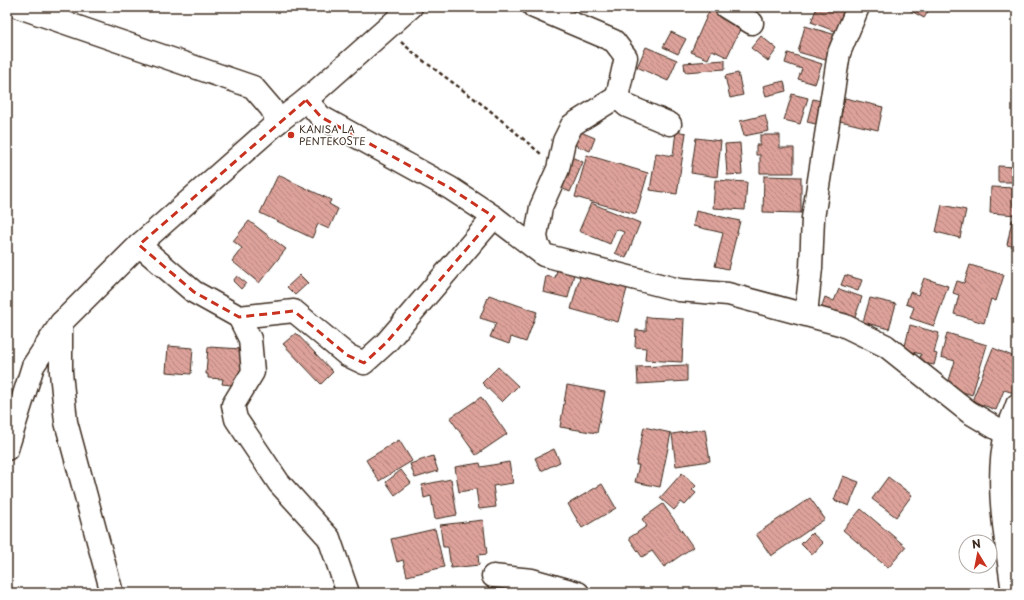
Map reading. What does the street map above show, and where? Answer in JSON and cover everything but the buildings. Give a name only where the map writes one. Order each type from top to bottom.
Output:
[{"type":"street","points":[[19,7],[253,87],[271,108],[278,122]]},
{"type":"street","points":[[7,449],[33,366],[61,323],[140,245],[278,122],[306,100],[411,7]]},
{"type":"street","points":[[534,7],[614,42],[626,57],[617,97],[572,125],[564,141],[558,169],[541,208],[536,236],[538,246],[544,255]]},
{"type":"street","points":[[726,7],[752,23]]},
{"type":"street","points":[[806,314],[814,218],[839,53],[858,7]]},
{"type":"street","points":[[617,97],[627,106],[670,124]]},
{"type":"street","points":[[306,100],[321,116],[450,188],[544,255],[679,290],[728,294],[843,325],[886,346],[968,412],[1006,434]]},
{"type":"street","points":[[239,317],[294,311],[347,355],[364,363],[386,343],[494,218]]},
{"type":"street","points":[[140,245],[194,292],[239,317],[250,339],[253,372],[233,404],[236,418],[279,484],[330,538],[348,593]]},
{"type":"street","points":[[61,323],[61,372],[66,422],[112,593]]},
{"type":"street","points":[[1013,593],[1003,507],[1002,469],[1006,434],[1017,405]]},
{"type":"street","points":[[493,576],[532,580],[578,593]]},
{"type":"path","points":[[386,29],[421,59],[487,108],[558,169]]},
{"type":"highlighted area","points":[[306,100],[321,117],[450,188],[494,217],[386,343],[364,363],[347,355],[294,311],[239,317],[194,292],[139,245]]},
{"type":"place","name":"KANISA LA PENTEKOSTE","points":[[291,135]]}]
